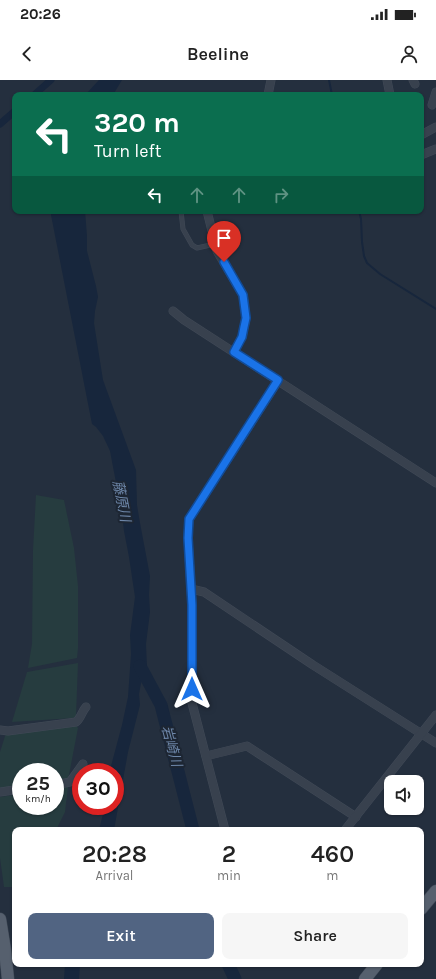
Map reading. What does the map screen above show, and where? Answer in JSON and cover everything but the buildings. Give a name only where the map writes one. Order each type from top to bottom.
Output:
[{"type":"main road","points":[[424,905],[436,890]]},
{"type":"main road","points":[[0,919],[8,979]]},
{"type":"main road","points":[[365,979],[375,967]]},
{"type":"street","points":[[269,92],[271,80]]},
{"type":"street","points":[[387,80],[389,92]]},
{"type":"street","points":[[432,104],[436,92]]},
{"type":"street","points":[[424,133],[436,127]]},
{"type":"street","points":[[424,154],[436,149]]},
{"type":"street","points":[[208,214],[216,251],[243,295],[246,318],[242,337],[234,352]]},
{"type":"street","points":[[173,311],[181,318],[436,483]]},
{"type":"street","points":[[224,827],[192,703],[192,605],[188,538],[189,519],[278,380]]},
{"type":"street","points":[[191,590],[204,592],[312,665],[436,743]]},
{"type":"street","points":[[0,730],[8,731],[76,722],[86,707]]},
{"type":"street","points":[[348,827],[436,715]]},
{"type":"street","points":[[206,756],[247,746],[356,817]]},
{"type":"street","points":[[0,792],[12,790]]},
{"type":"lane","points":[[181,214],[183,230],[192,245],[197,248],[215,244]]},
{"type":"green space","points":[[36,495],[64,500],[74,548],[78,586],[78,648],[77,658],[28,668],[32,644],[33,550]]},
{"type":"green space","points":[[78,663],[76,716],[74,718],[12,722],[27,672]]},
{"type":"green space","points":[[74,723],[78,728],[68,780],[64,781],[64,763],[12,763],[12,787],[0,789],[0,752],[6,733]]},
{"type":"green space","points":[[68,787],[64,814],[64,788]]},
{"type":"green space","points":[[12,795],[12,815],[64,815],[58,827],[12,827],[12,887],[4,887],[0,858],[0,797]]},
{"type":"water","points":[[99,80],[122,80],[115,92],[88,92]]},
{"type":"water","name":"藤原川","points":[[51,214],[85,214],[87,251],[98,297],[94,323],[103,380],[136,470],[137,505],[150,576],[150,612],[146,644],[147,668],[142,678],[139,694],[140,705],[124,774],[124,763],[112,763],[128,697],[131,654],[130,635],[135,597],[110,451],[103,436],[92,424]]},
{"type":"water","points":[[103,815],[117,815],[115,827],[100,827]]},
{"type":"water","points":[[65,967],[80,967],[79,979],[64,979]]},
{"type":"waterway","points":[[37,92],[51,80]]},
{"type":"waterway","points":[[329,80],[331,92]]},
{"type":"waterway","points":[[0,124],[12,114]]},
{"type":"waterway","points":[[360,214],[364,256],[367,263],[380,274],[436,309]]},
{"type":"waterway","name":"岩崎川","points":[[140,666],[161,705],[192,827]]},
{"type":"waterway","name":"岩崎川","points":[[229,967],[235,979]]},
{"type":"route","points":[[192,689],[192,605],[188,538],[189,519],[278,380],[234,352],[242,337],[246,318],[243,295],[224,262]]}]
